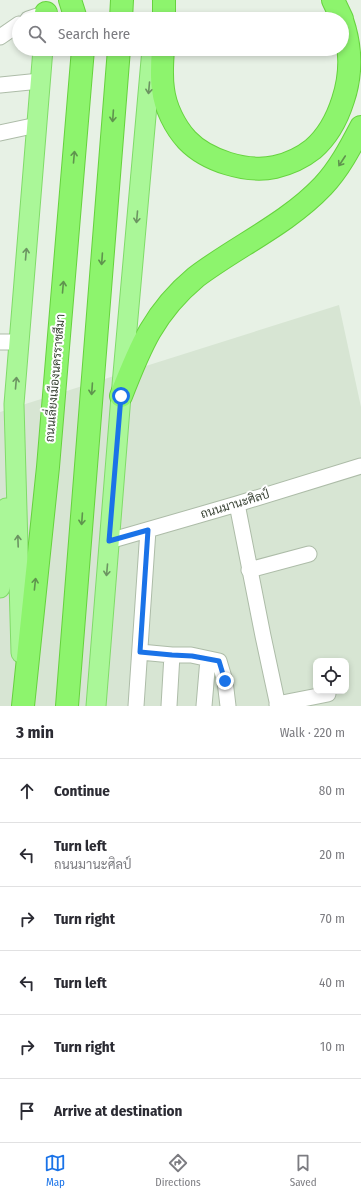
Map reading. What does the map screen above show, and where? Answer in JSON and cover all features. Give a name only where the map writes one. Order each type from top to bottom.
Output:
[{"type":"highway","points":[[70,0],[74,12]]},
{"type":"highway","points":[[85,12],[86,0]]},
{"type":"highway","points":[[121,12],[122,0]]},
{"type":"highway","points":[[164,0],[164,12]]},
{"type":"highway","points":[[333,0],[339,12]]},
{"type":"highway","points":[[163,56],[163,89],[168,108],[178,128],[188,141],[215,159],[247,168],[262,168],[275,167],[302,156],[323,138],[332,126],[339,112],[347,83],[350,58],[349,47]]},
{"type":"highway","name":"ถนนเลี่ยงเมืองนครราชสีมา","points":[[22,706],[48,467],[82,56]]},
{"type":"highway","points":[[67,706],[118,56]]},
{"type":"highway","points":[[121,396],[133,364],[149,331],[171,300],[196,277],[268,230],[312,197],[335,172],[361,127]]},
{"type":"main road","points":[[155,12],[156,0]]},
{"type":"main road","points":[[0,588],[1,555],[42,56]]},
{"type":"main road","points":[[96,706],[121,396],[151,56]]},
{"type":"main road","points":[[14,404],[22,706]]},
{"type":"street","points":[[0,38],[12,29]]},
{"type":"street","points":[[0,85],[40,81]]},
{"type":"street","points":[[0,133],[36,125]]},
{"type":"street","points":[[0,342],[19,342]]},
{"type":"street","name":"ถนนมานะศิลป์","points":[[109,541],[361,466]]},
{"type":"street","points":[[237,504],[277,705],[328,694]]},
{"type":"street","points":[[136,706],[148,530]]},
{"type":"street","points":[[249,570],[309,554]]},
{"type":"street","points":[[140,652],[192,656],[219,661],[225,681],[228,706]]},
{"type":"street","points":[[169,706],[172,655]]},
{"type":"street","points":[[204,706],[208,659]]},
{"type":"shaded area","points":[[339,305],[361,407],[361,706],[0,706],[0,412]]},
{"type":"route","points":[[121,396],[109,541],[148,530],[140,652],[192,656],[219,661],[225,681]]}]
